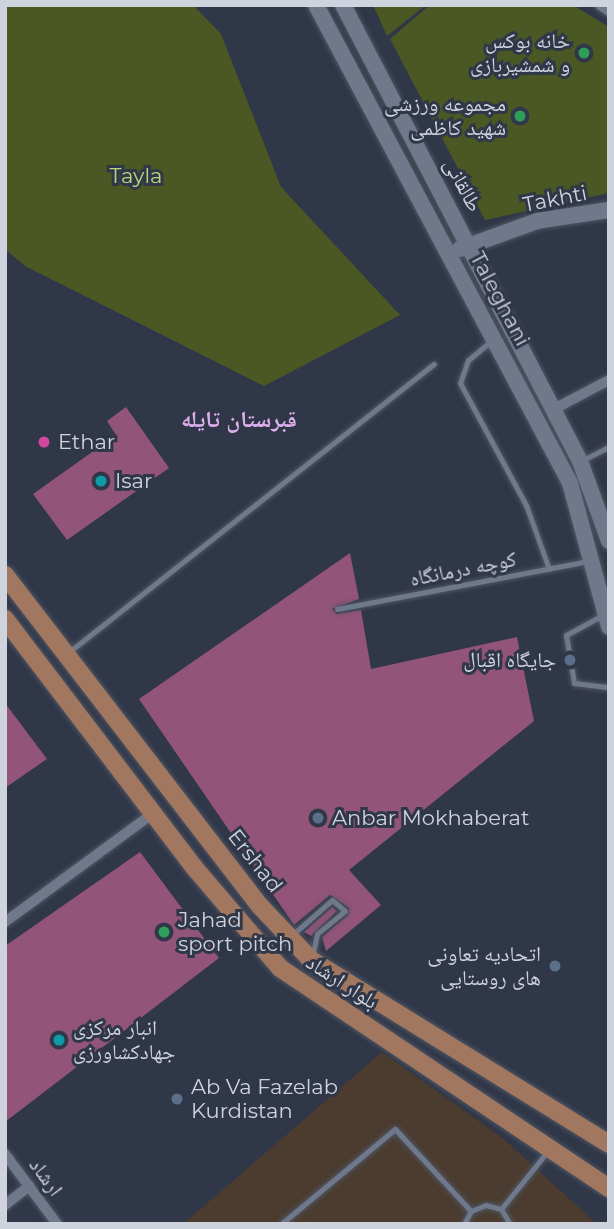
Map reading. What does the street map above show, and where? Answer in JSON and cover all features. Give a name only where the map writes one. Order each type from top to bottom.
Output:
[{"type":"main road","name":"Taleghani","points":[[316,5],[453,254],[570,484],[595,560],[607,620]]},
{"type":"main road","name":"طالقانی","points":[[343,5],[470,244],[580,461],[609,538]]},
{"type":"main road","name":"Takhti","points":[[453,254],[470,244],[537,222],[609,210]]},
{"type":"main road","name":"Ershad","points":[[5,575],[289,939],[311,960],[566,1120],[609,1144]]},
{"type":"main road","name":"بلوار ارشاد","points":[[5,619],[152,814],[280,968],[552,1147],[601,1185],[609,1195]]},
{"type":"main road","points":[[56,686],[79,670]]},
{"type":"main road","points":[[552,1147],[566,1120]]},
{"type":"street","points":[[600,5],[609,11]]},
{"type":"street","points":[[554,409],[609,380]]},
{"type":"street","points":[[5,922],[152,814]]},
{"type":"street","name":"ارشاد","points":[[5,1153],[57,1224]]},
{"type":"street","points":[[5,1205],[29,1186]]},
{"type":"lane","points":[[496,337],[468,360],[460,383],[526,505],[549,569]]},
{"type":"lane","points":[[67,654],[434,364]]},
{"type":"lane","points":[[580,461],[609,447]]},
{"type":"lane","name":"کوچه درمانگاه","points":[[337,609],[595,560]]},
{"type":"lane","points":[[607,620],[566,635],[574,683],[609,687]]},
{"type":"lane","points":[[289,939],[332,900],[345,911],[317,934],[311,960]]},
{"type":"lane","points":[[281,1224],[395,1129],[471,1211]]},
{"type":"lane","points":[[501,1209],[552,1147]]},
{"type":"lane","points":[[464,1224],[471,1211],[486,1205],[501,1209],[510,1224]]},
{"type":"shaded area","points":[[382,1052],[504,1139],[597,1224],[183,1224]]},
{"type":"green space","name":"Tayla","points":[[5,5],[193,5],[221,34],[281,187],[400,315],[264,386],[25,266],[5,249]]},
{"type":"green space","points":[[373,5],[426,5],[387,36]]},
{"type":"green space","name":"مجموعه ورزشی شهید کاظمی","points":[[430,5],[573,5],[609,27],[609,193],[485,220],[390,39]]},
{"type":"building","name":"Isar","points":[[126,407],[169,468],[67,540],[33,494],[116,435],[107,421]]},
{"type":"building","name":"Anbar Mokhaberat","points":[[350,553],[359,599],[332,609],[337,614],[361,610],[371,669],[517,637],[534,721],[349,870],[381,905],[326,951],[322,937],[348,915],[349,908],[330,895],[294,925],[139,699]]},
{"type":"building","points":[[5,703],[47,759],[5,788]]},
{"type":"building","name":"انبار مرکزی جهادکشاورزی","points":[[140,852],[219,958],[5,1122],[5,946]]},
{"type":"building","points":[[332,907],[337,911],[311,936],[304,932]]},
{"type":"place","name":"خانه بوکس و شمشیربازی","points":[[584,53]]},
{"type":"place","name":"مجموعه ورزشی شهید کاظمی","points":[[520,116]]},
{"type":"place","name":"Ethar","points":[[44,442]]},
{"type":"place","name":"Isar","points":[[101,481]]},
{"type":"place","name":"جایگاه اقبال","points":[[570,660]]},
{"type":"place","name":"Anbar Mokhaberat","points":[[318,818]]},
{"type":"place","name":"Jahad sport pitch","points":[[164,932]]},
{"type":"place","name":"اتحادیه تعاونی های روستایی","points":[[555,966]]},
{"type":"place","name":"انبار مرکزی جهادکشاورزی","points":[[59,1040]]},
{"type":"place","name":"Ab Va Fazelab Kurdistan","points":[[177,1099]]},
{"type":"district","name":"قبرستان تایله","points":[[239,419]]}]
